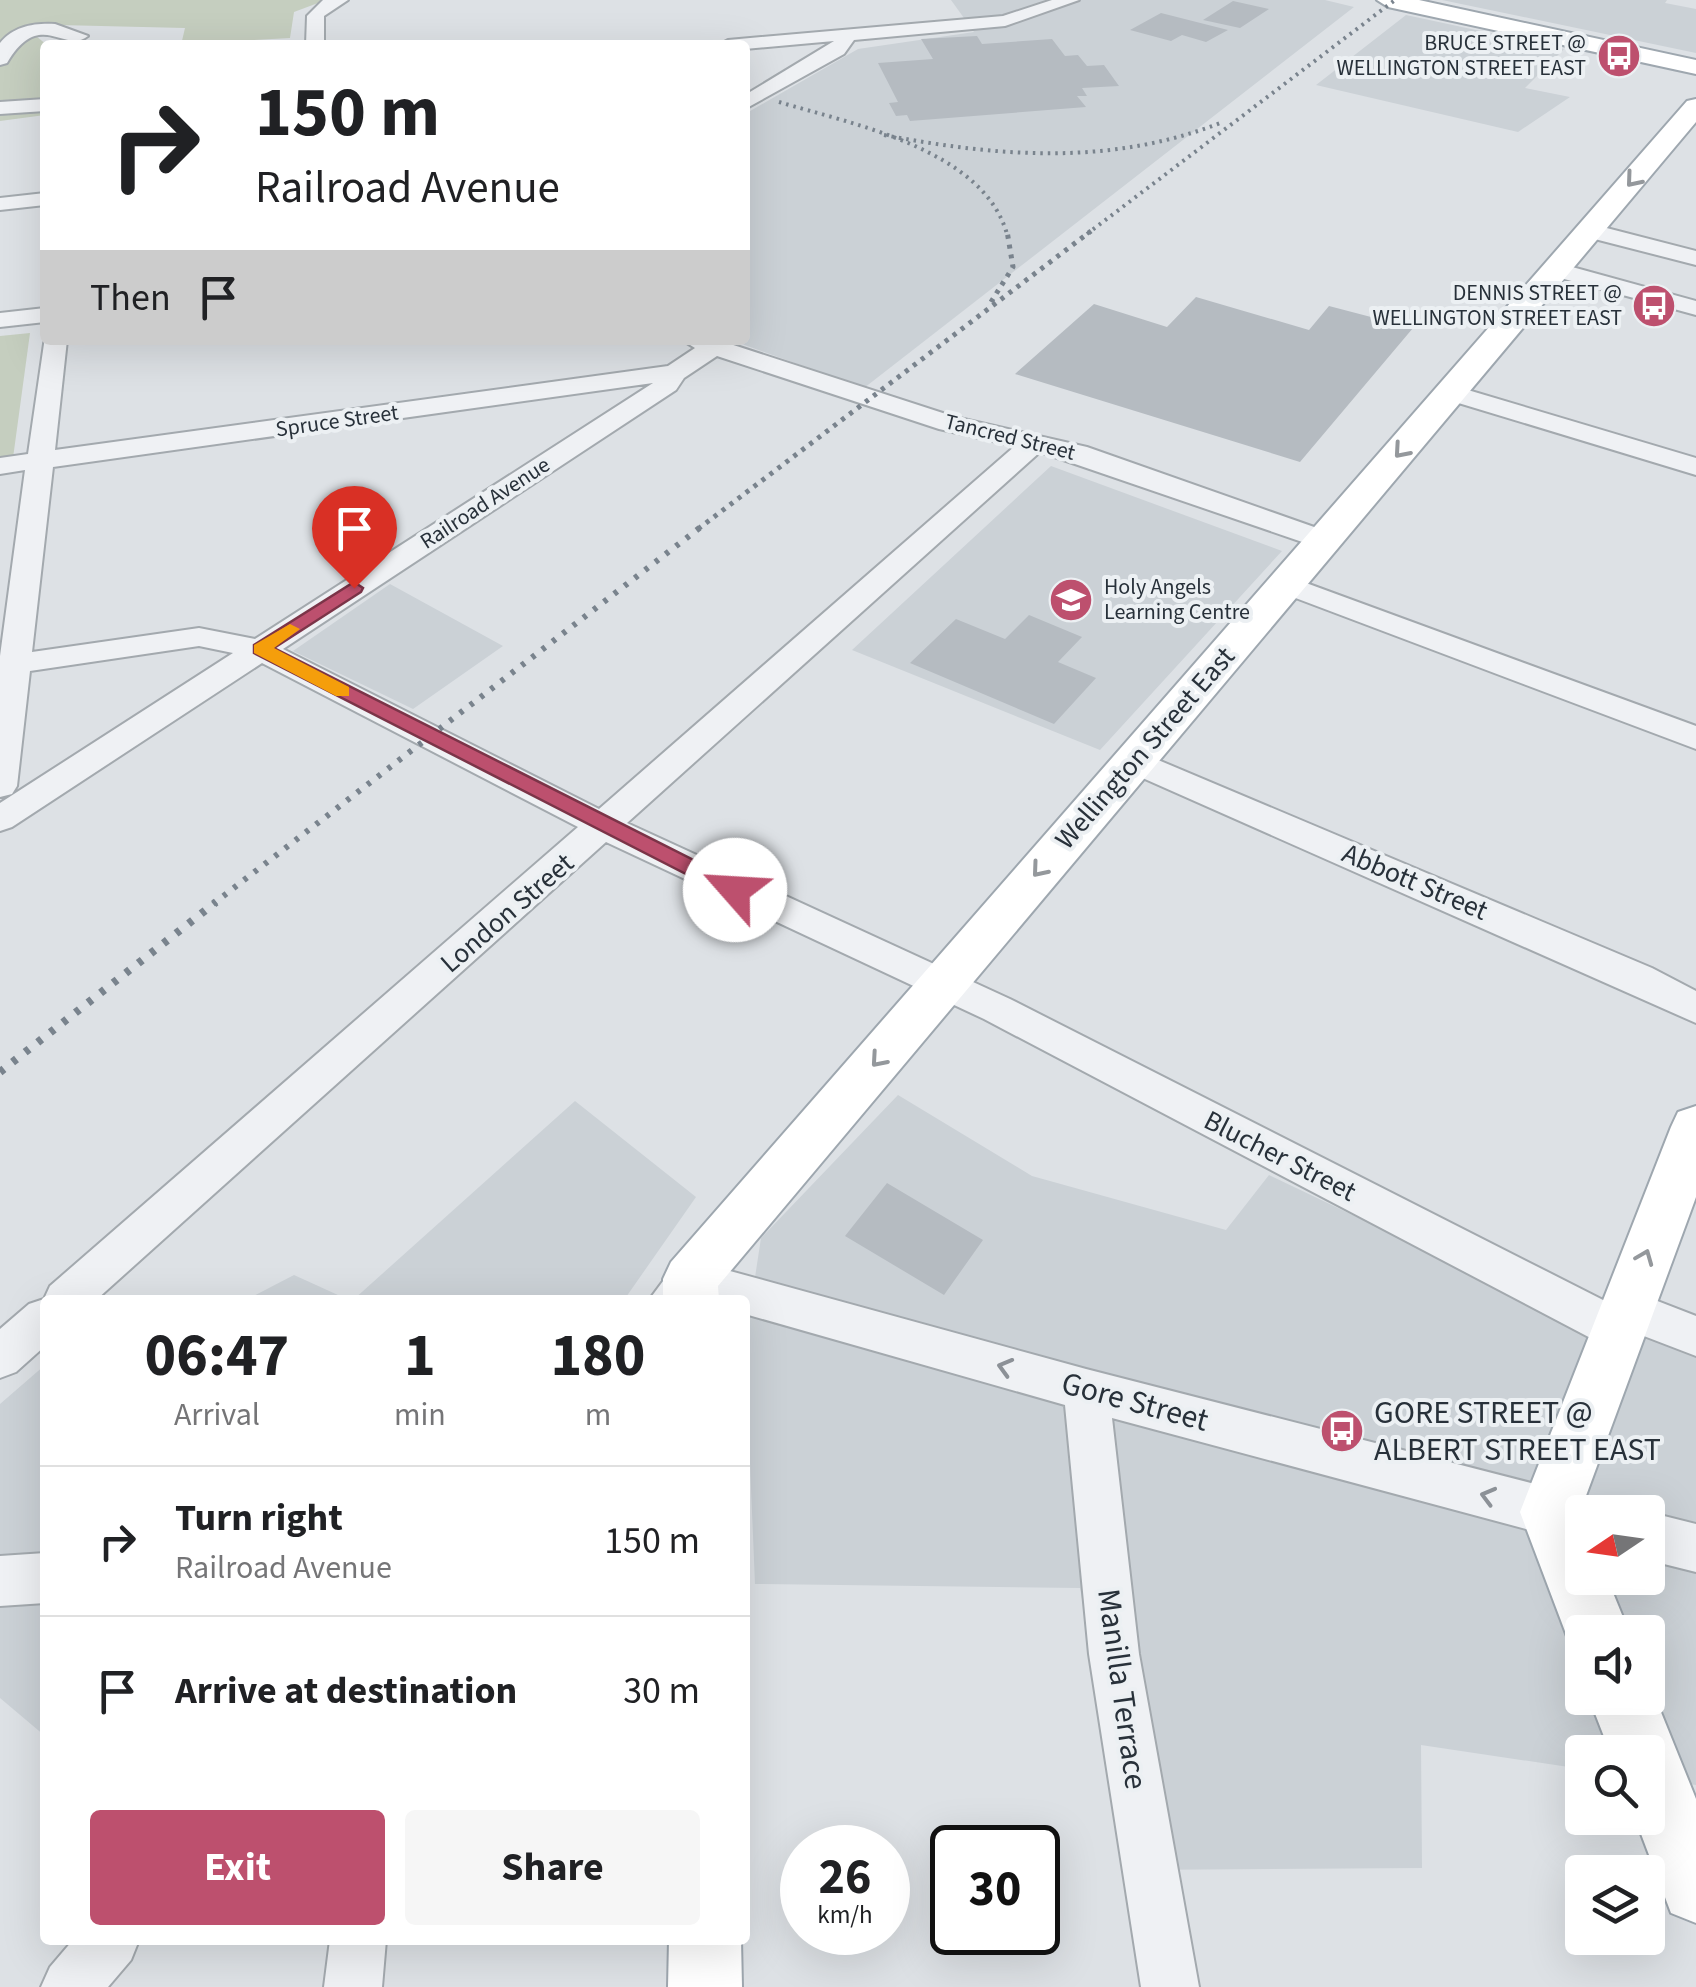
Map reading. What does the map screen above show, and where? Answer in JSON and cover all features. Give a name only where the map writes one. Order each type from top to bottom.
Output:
[{"type":"main road","points":[[1388,0],[1696,67]]},
{"type":"main road","points":[[1647,56],[1695,102]]},
{"type":"main road","name":"Wellington Street East","points":[[684,1293],[1132,760],[1287,585],[1554,269],[1591,231],[1695,102]]},
{"type":"main road","points":[[1572,1495],[1620,1319],[1696,1127]]},
{"type":"main road","points":[[1665,1807],[1696,1888]]},
{"type":"main road","points":[[705,1945],[706,1987]]},
{"type":"street","points":[[314,40],[310,24],[316,12],[340,0]]},
{"type":"street","points":[[750,43],[1005,21],[1070,0]]},
{"type":"street","points":[[0,59],[5,42],[18,33],[52,30],[79,36]]},
{"type":"street","points":[[750,100],[838,50],[848,34]]},
{"type":"street","points":[[0,108],[40,105]]},
{"type":"street","points":[[0,204],[40,200]]},
{"type":"street","points":[[1591,231],[1696,258]]},
{"type":"street","points":[[1554,269],[1696,308]]},
{"type":"street","points":[[0,320],[40,316]]},
{"type":"street","points":[[0,786],[9,664],[54,345]]},
{"type":"street","name":"Railroad Avenue","points":[[0,818],[667,385],[703,345]]},
{"type":"street","name":"Tancred Street","points":[[707,345],[948,422],[1078,453],[1324,540]]},
{"type":"street","name":"Spruce Street","points":[[0,466],[674,373]]},
{"type":"street","points":[[1452,393],[1696,467]]},
{"type":"street","name":"London Street","points":[[71,1295],[1035,443]]},
{"type":"street","points":[[1287,585],[1696,738]]},
{"type":"street","name":"Blucher Street","points":[[9,664],[152,640],[199,638],[260,649],[604,827],[997,1009],[1620,1319],[1696,1336]]},
{"type":"street","name":"Abbott Street","points":[[1132,760],[1639,978],[1696,1008]]},
{"type":"street","name":"Gore Street","points":[[750,1309],[1086,1390],[1565,1516]]},
{"type":"street","points":[[0,1357],[40,1322]]},
{"type":"street","name":"Manilla Terrace","points":[[1086,1390],[1114,1654],[1170,1987]]},
{"type":"street","points":[[1665,1540],[1696,1548]]},
{"type":"street","points":[[70,1987],[107,1945]]},
{"type":"street","points":[[353,1987],[357,1945]]},
{"type":"shaded area","points":[[951,0],[1325,0],[1354,7],[864,388],[745,345],[750,345],[750,111],[858,49],[974,32]]},
{"type":"shaded area","points":[[1442,0],[1667,0],[1665,3],[1696,9],[1696,53]]},
{"type":"shaded area","points":[[1406,15],[1564,49],[1525,88],[1570,97],[1518,132],[1316,85]]},
{"type":"shaded area","name":"Holy Angels Learning Centre","points":[[1051,466],[1282,551],[1100,750],[852,650]]},
{"type":"shaded area","points":[[390,584],[503,646],[413,709],[293,651]]},
{"type":"shaded area","points":[[898,1095],[1032,1176],[1226,1230],[1269,1175],[1499,1285],[1696,1342],[1696,1785],[1665,1780],[1665,1735],[1565,1735],[1565,1766],[1421,1745],[1422,1868],[1133,1870],[1080,1588],[755,1584],[750,1310],[761,1238]]},
{"type":"shaded area","points":[[575,1101],[696,1197],[627,1295],[359,1295]]},
{"type":"shaded area","points":[[294,1275],[338,1295],[256,1295]]},
{"type":"shaded area","points":[[40,1369],[40,1732],[0,1698],[0,1404]]},
{"type":"green space","points":[[0,0],[326,0],[294,12],[290,38],[182,40],[185,28],[59,25],[31,32],[41,40],[40,116],[0,121]]},
{"type":"green space","points":[[30,333],[13,458],[0,460],[0,336]]},
{"type":"building","points":[[1233,1],[1269,9],[1240,28],[1203,20]]},
{"type":"building","points":[[1161,13],[1228,30],[1206,42],[1182,35],[1171,41],[1130,30]]},
{"type":"building","points":[[977,36],[982,44],[1052,39],[1065,56],[1078,55],[1087,66],[1104,65],[1119,86],[1082,88],[1087,96],[1077,96],[1086,107],[910,121],[907,115],[896,116],[889,103],[898,102],[878,63],[933,59],[921,39]]},
{"type":"building","points":[[1196,297],[1309,330],[1329,306],[1413,328],[1300,462],[1015,374],[1094,304],[1167,327]]},
{"type":"building","points":[[1029,615],[1082,637],[1058,662],[1096,678],[1054,724],[910,663],[956,619],[1005,639]]},
{"type":"building","points":[[887,1183],[983,1240],[944,1295],[845,1236]]},
{"type":"railway","points":[[1087,234],[1395,0]]},
{"type":"railway","points":[[779,102],[891,136]]},
{"type":"railway","points":[[891,136],[970,148],[1055,153],[1139,146],[1223,122]]},
{"type":"railway","points":[[884,135],[891,136]]},
{"type":"railway","points":[[891,136],[944,161],[972,181],[993,205],[1007,234]]},
{"type":"railway","points":[[991,302],[1013,267],[1007,231]]},
{"type":"railway","points":[[698,529],[1091,231]]},
{"type":"railway","points":[[213,904],[702,526]]},
{"type":"railway","points":[[0,1072],[216,902]]},
{"type":"slow traffic","points":[[290,629],[260,649],[343,692]]},
{"type":"place","name":"BRUCE STREET @ WELLINGTON STREET EAST","points":[[1619,56]]},
{"type":"place","name":"DENNIS STREET @ WELLINGTON STREET EAST","points":[[1654,306]]},
{"type":"place","name":"Holy Angels Learning Centre","points":[[1071,600]]},
{"type":"place","name":"GORE STREET @ ALBERT STREET EAST","points":[[1342,1431]]},
{"type":"route","points":[[354,588],[260,649],[604,827],[735,890]]}]
